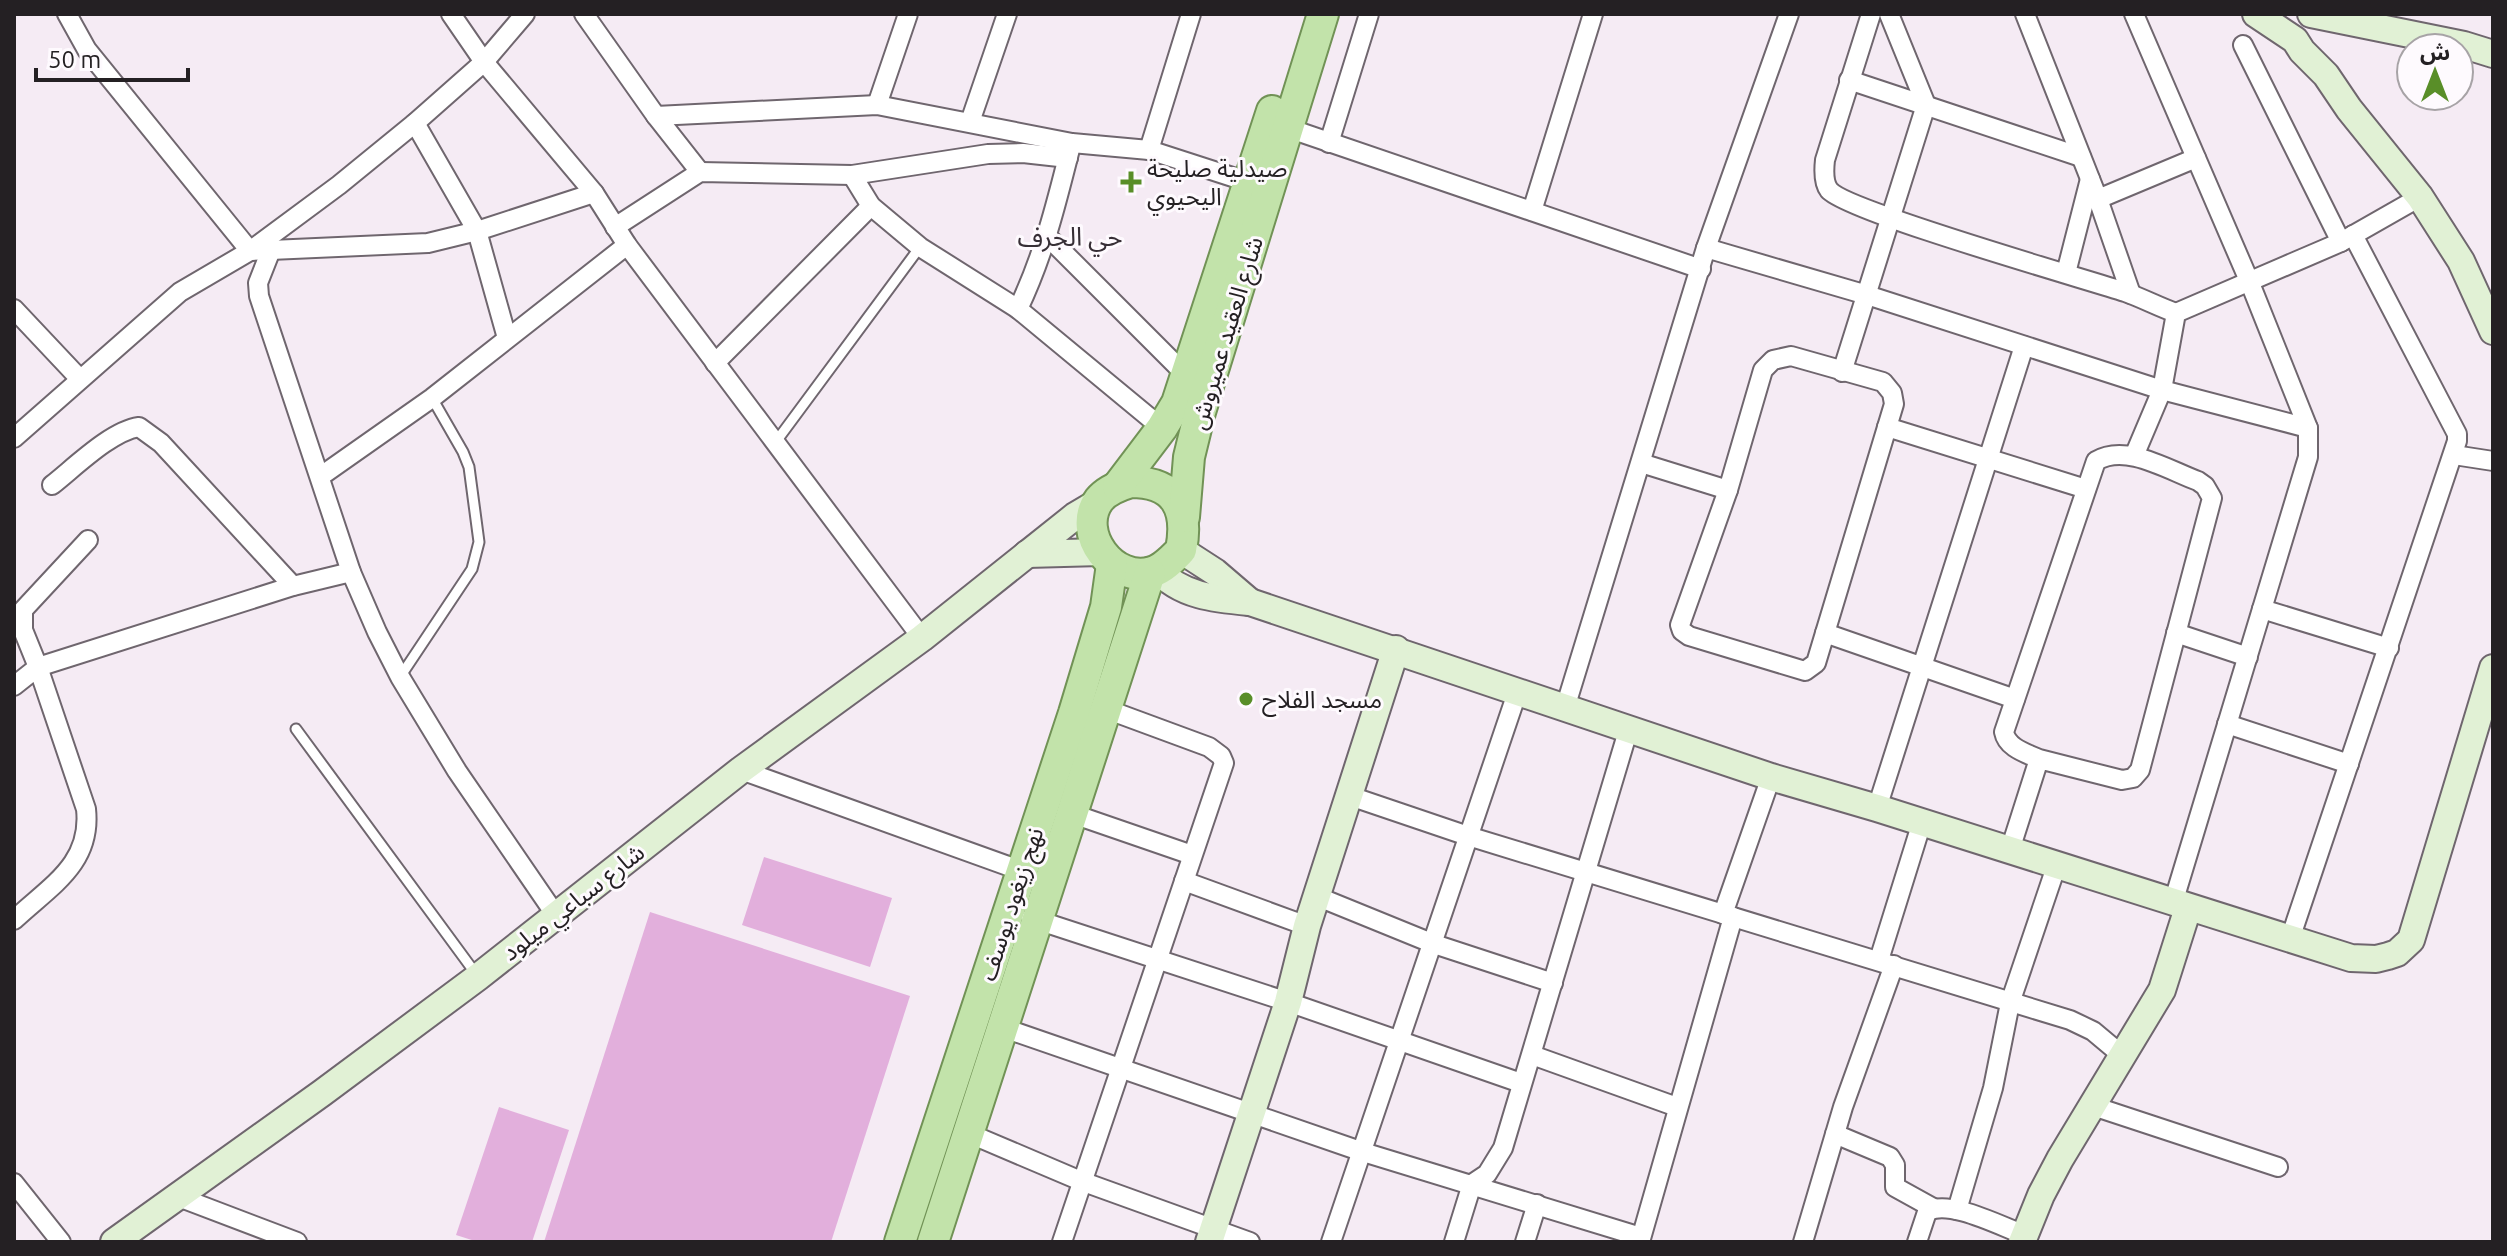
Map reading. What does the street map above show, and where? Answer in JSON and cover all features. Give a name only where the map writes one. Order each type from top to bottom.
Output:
[{"type":"main road","name":"شارع العقيد عميروش","points":[[1184,517],[1189,457],[1278,125],[1304,14]]},
{"type":"main road","name":"شارع العقيد عميروش","points":[[1108,495],[1162,428],[1177,403],[1248,182],[1278,125],[1323,14]]},
{"type":"main road","points":[[1131,482],[1158,485],[1179,504],[1184,517],[1181,550],[1153,571],[1131,573],[1106,558],[1093,529],[1108,495],[1131,482]]},
{"type":"main road","name":"نهج زيغود يوسف","points":[[933,1242],[1001,1027],[1022,915],[1022,871],[1106,607],[1106,558]]},
{"type":"main road","name":"نهج زيغود يوسف","points":[[907,1240],[1022,915],[1073,814],[1153,571]]},
{"type":"street","points":[[67,14],[87,50],[250,251]]},
{"type":"street","points":[[451,14],[484,62],[594,193],[627,245],[922,638]]},
{"type":"street","points":[[14,438],[180,292],[250,251],[339,185],[415,123],[484,62],[525,14]]},
{"type":"street","points":[[584,14],[700,172]]},
{"type":"street","points":[[877,105],[908,14]]},
{"type":"street","points":[[970,122],[1007,14]]},
{"type":"street","points":[[1149,150],[1191,14]]},
{"type":"street","points":[[1329,143],[1369,14]]},
{"type":"street","points":[[1532,211],[1593,14]]},
{"type":"street","points":[[1565,708],[1706,248],[1789,14]]},
{"type":"street","points":[[1871,14],[1825,160],[1824,175],[1829,190],[1845,200],[1891,218],[2131,294],[2176,313],[2347,239],[2420,197]]},
{"type":"street","points":[[1842,372],[1926,105],[1889,14]]},
{"type":"street","points":[[2025,14],[2098,199],[2131,294]]},
{"type":"street","points":[[1835,1134],[1890,1157],[1895,1165],[1895,1187],[1933,1208],[1957,1210],[2024,1239],[2041,1195],[2060,1159],[2124,1057],[2166,982],[2180,906],[2227,724],[2308,457],[2308,428],[2250,283],[2134,14]]},
{"type":"street","points":[[2256,14],[2295,40],[2326,75],[2349,109],[2420,197],[2461,261],[2493,331]]},
{"type":"street","points":[[2311,14],[2375,25],[2493,54]]},
{"type":"street","points":[[2350,14],[2375,25]]},
{"type":"street","points":[[2243,45],[2457,434],[2454,455],[2290,939]]},
{"type":"street","points":[[1849,80],[2081,157]]},
{"type":"street","points":[[656,116],[877,105],[970,122],[1070,150]]},
{"type":"street","points":[[415,123],[477,231],[507,338]]},
{"type":"street","points":[[1278,125],[1701,269]]},
{"type":"street","points":[[1018,309],[1048,237],[1070,150]]},
{"type":"street","points":[[615,227],[700,172],[852,175],[988,154],[1149,150],[1248,182]]},
{"type":"street","points":[[2098,199],[2196,158]]},
{"type":"street","points":[[852,175],[871,206],[920,247],[1018,309],[1162,428]]},
{"type":"street","points":[[2066,273],[2090,179]]},
{"type":"street","points":[[250,251],[428,243],[477,231],[594,193]]},
{"type":"street","points":[[715,363],[871,206]]},
{"type":"street","points":[[1048,237],[1187,376]]},
{"type":"street","points":[[321,476],[432,398],[627,245]]},
{"type":"street","points":[[1706,248],[1867,295],[2162,390],[2308,428]]},
{"type":"street","points":[[271,250],[258,283],[259,296],[351,572],[400,677],[457,771],[555,914]]},
{"type":"street","points":[[14,309],[79,378]]},
{"type":"street","points":[[2134,456],[2162,390],[2176,313]]},
{"type":"street","points":[[1877,808],[2024,346]]},
{"type":"street","points":[[1791,356],[1883,382],[1889,388],[1894,404],[1887,427],[1816,663],[1805,671],[1689,636],[1682,631],[1680,619],[1728,490],[1767,365],[1773,360],[1791,356]]},
{"type":"street","points":[[52,485],[106,443],[128,429],[139,427],[161,443],[293,586]]},
{"type":"street","points":[[1887,427],[2086,489]]},
{"type":"street","points":[[2106,455],[2134,456],[2198,481],[2212,498],[2140,770],[2133,778],[2122,780],[2039,759],[2013,746],[2005,738],[2004,732],[2096,461],[2106,455]]},
{"type":"street","points":[[2454,455],[2493,461]]},
{"type":"street","points":[[1641,463],[1728,490]]},
{"type":"street","name":"شارع سباعي ميلود","points":[[114,1242],[478,977],[741,770],[922,638],[1075,516],[1108,495]]},
{"type":"street","points":[[14,920],[77,859],[88,828],[86,809],[23,630],[23,610],[88,540]]},
{"type":"street","points":[[1181,550],[1215,572],[1250,602]]},
{"type":"street","points":[[1027,554],[1106,558]]},
{"type":"street","points":[[1153,571],[1177,587],[1223,600],[1250,602],[1771,777],[1922,822],[2180,906],[2362,959],[2397,953],[2411,940],[2493,668]]},
{"type":"street","points":[[14,686],[38,667],[293,586],[351,572]]},
{"type":"street","points":[[2262,609],[2389,648]]},
{"type":"street","points":[[1825,633],[2015,699]]},
{"type":"street","points":[[2176,633],[2248,657]]},
{"type":"street","points":[[1212,1235],[1288,1002],[1316,896],[1396,649]]},
{"type":"street","points":[[1331,1242],[1517,693]]},
{"type":"street","points":[[1062,1242],[1222,772],[1223,758],[1209,747],[1106,709]]},
{"type":"street","points":[[2227,724],[2349,764]]},
{"type":"street","points":[[1454,1242],[1472,1184],[1487,1174],[1503,1148],[1628,731]]},
{"type":"street","points":[[2010,850],[2039,759]]},
{"type":"street","points":[[741,770],[1022,871]]},
{"type":"street","points":[[1001,1027],[1363,1152],[1537,1204],[1640,1240],[1728,916],[1771,777]]},
{"type":"street","points":[[1350,796],[1468,836],[2070,1020],[2093,1031],[2124,1057]]},
{"type":"street","points":[[1073,814],[1192,855]]},
{"type":"street","points":[[1803,1242],[1886,962],[1922,822]]},
{"type":"street","points":[[1957,1210],[1993,1088],[2010,1003],[2056,867]]},
{"type":"street","points":[[1184,881],[1307,926]]},
{"type":"street","points":[[1316,896],[1434,944],[1553,983]]},
{"type":"street","points":[[1022,915],[1288,1002],[1521,1083]]},
{"type":"street","points":[[1532,1055],[1677,1107]]},
{"type":"street","points":[[2093,1106],[2278,1167]]},
{"type":"street","points":[[968,1133],[1212,1235],[1250,1242]]},
{"type":"street","points":[[14,1183],[61,1242]]},
{"type":"street","points":[[176,1196],[297,1242]]},
{"type":"street","points":[[1525,1242],[1537,1204]]},
{"type":"street","points":[[1917,1242],[1927,1212],[1933,1208]]},
{"type":"lane","points":[[775,443],[920,247]]},
{"type":"lane","points":[[400,677],[472,569],[479,542],[469,467],[432,398]]},
{"type":"lane","points":[[296,729],[478,977]]},
{"type":"shaded area","points":[[764,857],[892,898],[870,967],[742,925]]},
{"type":"shaded area","points":[[650,912],[910,996],[831,1242],[544,1242]]},
{"type":"shaded area","points":[[499,1107],[569,1130],[532,1242],[478,1242],[456,1235]]},
{"type":"place","name":"صيدلية صليحة اليحيوي","points":[[1131,182]]},
{"type":"place","name":"مسجد الفلاح","points":[[1246,699]]},
{"type":"district","name":"حي الجرف","points":[[1070,236]]}]
